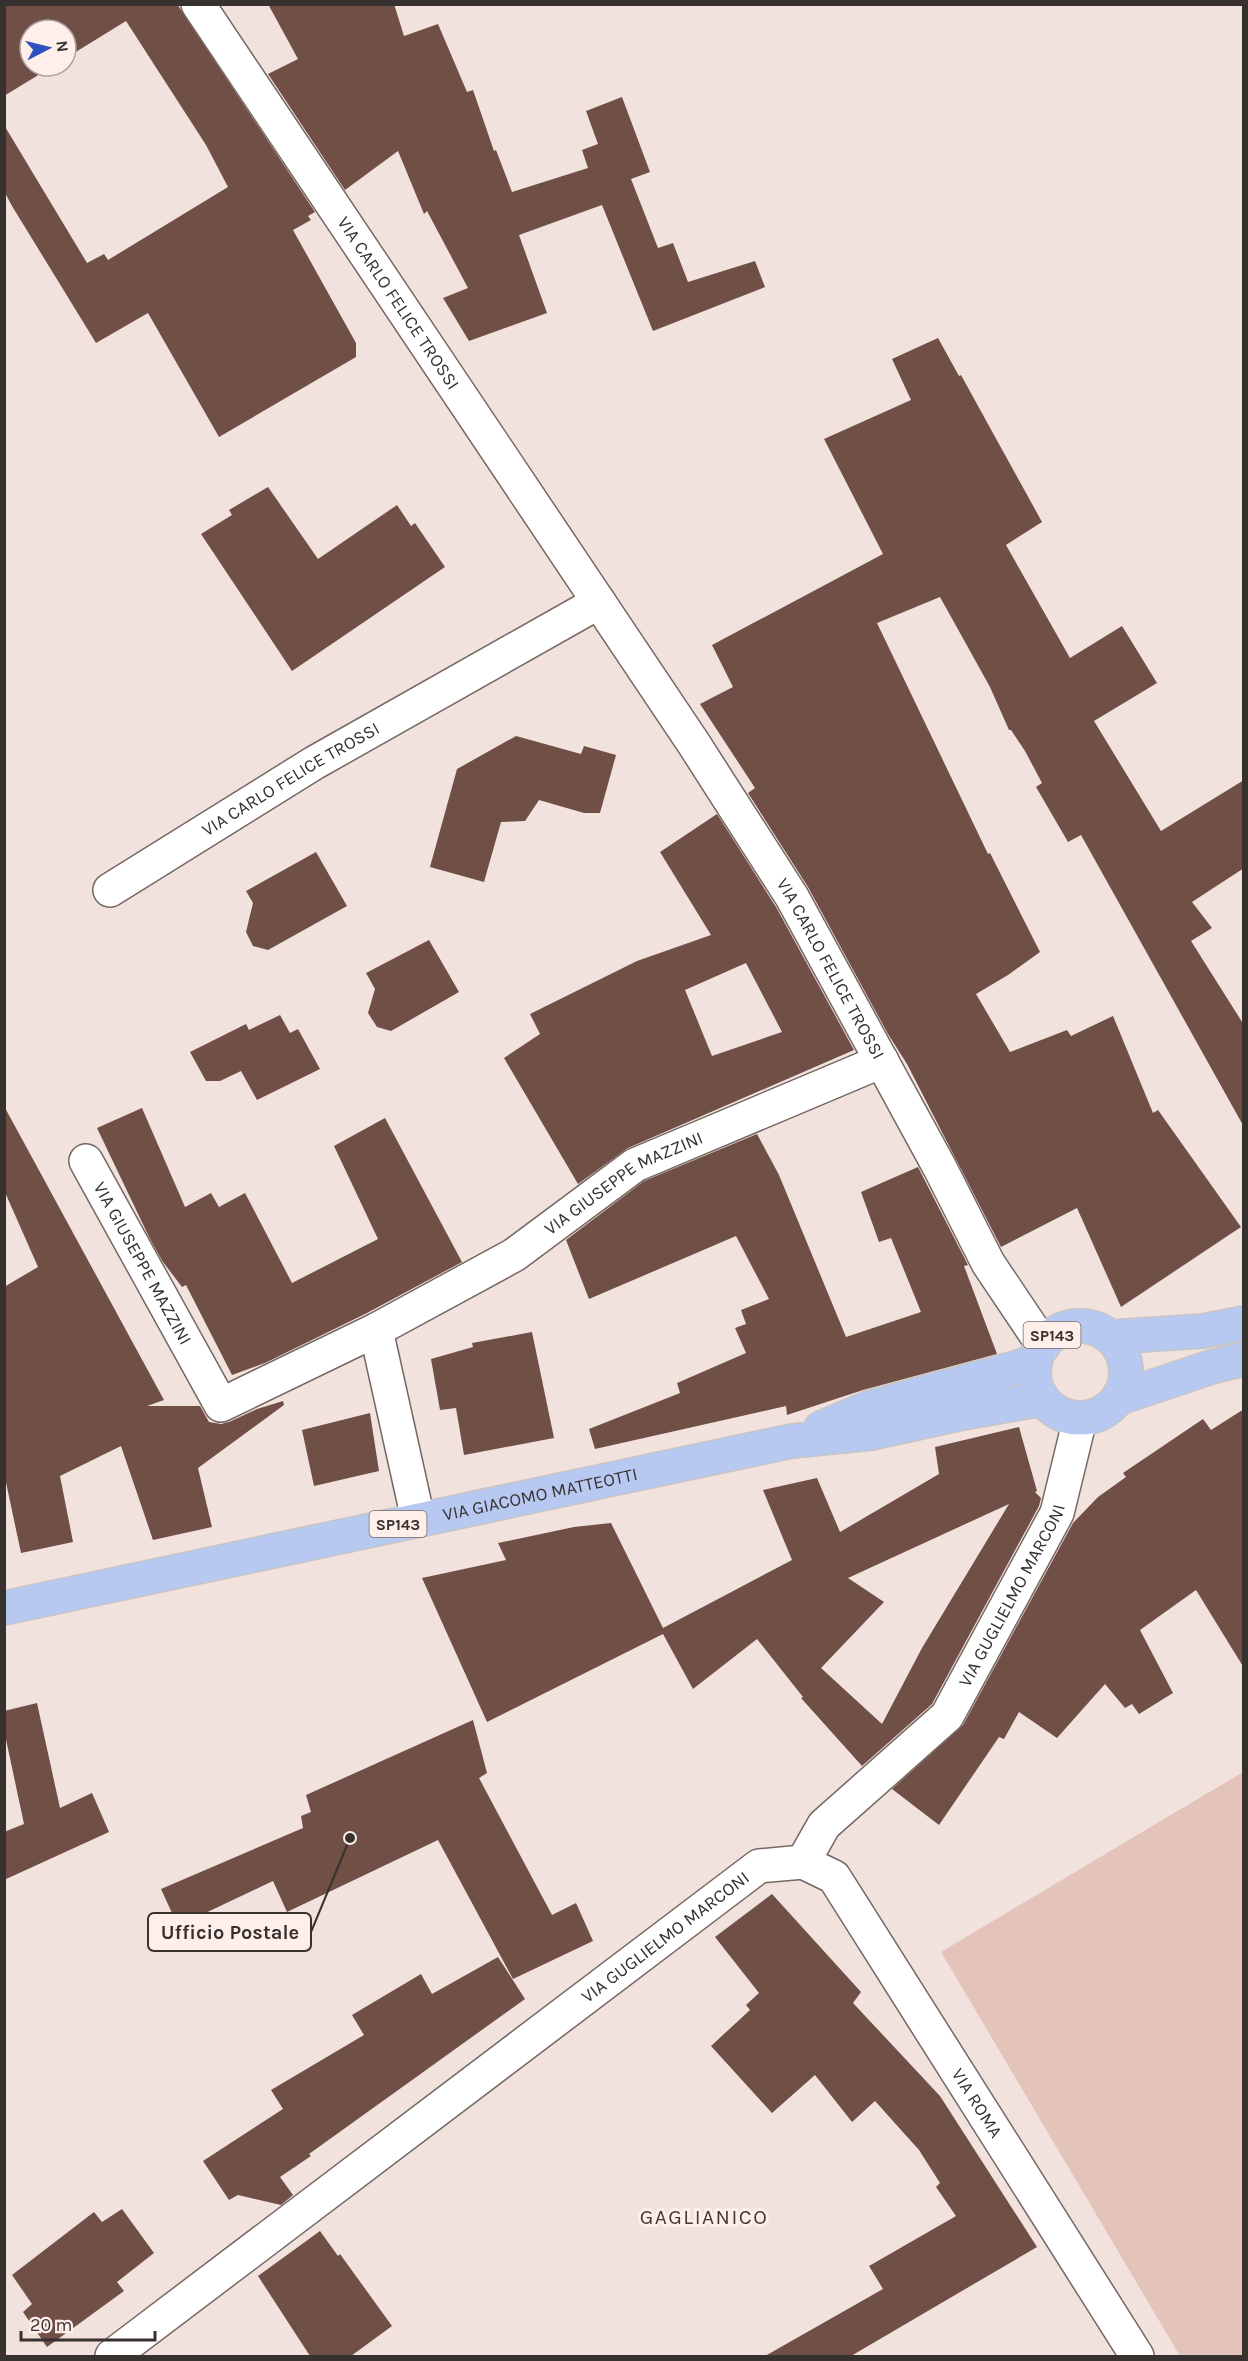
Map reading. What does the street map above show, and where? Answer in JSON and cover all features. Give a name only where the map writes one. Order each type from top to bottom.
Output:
[{"type":"main road","name":"SP143","points":[[1042,1399],[1036,1387],[1034,1374],[1039,1353],[1053,1334],[1068,1327],[1083,1325],[1098,1329],[1111,1337],[1203,1331],[1244,1323]]},
{"type":"main road","points":[[1042,1399],[1052,1409],[1065,1416],[1080,1419],[1094,1417],[1108,1410],[1119,1398],[1127,1373],[1126,1360],[1120,1347],[1111,1337]]},
{"type":"main road","name":"VIA GIACOMO MATTEOTTI","points":[[792,1441],[868,1408],[1016,1368],[1039,1353]]},
{"type":"main road","points":[[1119,1398],[1210,1367],[1244,1359]]},
{"type":"main road","name":"VIA GIACOMO MATTEOTTI","points":[[4,1608],[792,1441],[872,1433],[1042,1399]]},
{"type":"street","name":"VIA CARLO FELICE TROSSI","points":[[198,4],[599,602],[792,897],[882,1061],[988,1263],[1039,1353]]},
{"type":"street","name":"VIA CARLO FELICE TROSSI","points":[[110,890],[314,764],[599,602]]},
{"type":"street","name":"VIA GIUSEPPE MAZZINI","points":[[86,1161],[221,1405],[376,1330],[514,1255],[635,1165],[882,1061]]},
{"type":"street","points":[[376,1330],[418,1519]]},
{"type":"street","name":"VIA GUGLIELMO MARCONI","points":[[112,2356],[759,1866],[803,1862],[824,1825],[947,1716],[1057,1513],[1080,1419]]},
{"type":"street","name":"VIA ROMA","points":[[803,1862],[834,1877],[1137,2356]]},
{"type":"shaded area","points":[[1243,1772],[1243,2356],[1180,2356],[941,1952]]},
{"type":"building","points":[[4,4],[177,4],[315,212],[308,216],[311,220],[293,230],[356,343],[356,357],[219,437],[148,313],[96,343],[4,191],[4,125],[87,263],[104,254],[108,260],[228,187],[206,145],[126,21],[78,51],[78,18],[18,18],[18,78],[33,78],[4,96]]},
{"type":"building","points":[[268,4],[394,4],[404,36],[438,24],[467,92],[473,90],[494,151],[496,150],[512,192],[588,168],[582,150],[598,144],[586,111],[622,97],[650,172],[631,179],[658,248],[673,243],[688,282],[755,261],[765,287],[653,331],[602,205],[519,235],[547,313],[469,341],[443,298],[468,288],[427,211],[424,214],[398,151],[345,190],[268,74],[298,59]]},
{"type":"building","points":[[938,338],[959,376],[961,375],[1042,522],[1006,545],[1070,658],[1122,626],[1157,683],[1094,721],[1161,831],[1244,780],[1244,868],[1192,902],[1212,928],[1191,941],[1244,1025],[1244,1127],[1081,835],[1068,842],[1036,787],[1042,783],[1025,751],[1009,730],[990,687],[940,597],[877,623],[988,854],[990,853],[1040,952],[976,994],[1010,1052],[1067,1030],[1071,1036],[1113,1016],[1153,1113],[1158,1110],[1241,1227],[1121,1307],[1077,1208],[1001,1247],[907,1064],[888,1034],[808,887],[748,793],[755,788],[700,704],[733,687],[712,645],[883,554],[824,439],[911,400],[892,359]]},
{"type":"building","points":[[268,487],[318,559],[397,505],[411,526],[415,523],[445,567],[292,671],[201,534],[232,515],[229,510]]},
{"type":"building","points":[[516,736],[581,754],[584,746],[616,755],[600,813],[584,813],[539,800],[525,821],[501,822],[484,882],[430,867],[457,769]]},
{"type":"building","points":[[717,814],[776,907],[854,1050],[628,1148],[578,1184],[504,1058],[540,1034],[530,1014],[637,961],[711,935],[660,852]],"holes":[[[746,963],[782,1032],[712,1056],[685,990]]]},
{"type":"building","points":[[316,852],[347,906],[268,950],[253,946],[246,932],[253,903],[246,891]]},
{"type":"building","points":[[429,940],[459,992],[391,1031],[377,1027],[368,1013],[375,989],[366,973]]},
{"type":"building","points":[[280,1015],[290,1033],[298,1029],[320,1069],[257,1100],[241,1071],[220,1081],[206,1081],[190,1052],[246,1024],[249,1030]]},
{"type":"building","points":[[4,1106],[164,1400],[147,1406],[200,1406],[209,1422],[221,1424],[283,1401],[284,1405],[198,1468],[212,1527],[153,1540],[121,1446],[60,1476],[73,1542],[21,1553],[4,1473],[4,1287],[38,1267],[4,1190]]},
{"type":"building","points":[[142,1108],[185,1207],[211,1193],[219,1207],[245,1193],[292,1283],[378,1239],[334,1146],[385,1118],[462,1262],[367,1313],[265,1363],[232,1375],[186,1285],[182,1287],[163,1262],[150,1239],[97,1128]]},
{"type":"building","points":[[757,1134],[779,1175],[846,1337],[921,1312],[891,1238],[879,1242],[861,1192],[918,1167],[968,1265],[964,1266],[997,1354],[863,1390],[787,1415],[786,1406],[595,1449],[589,1429],[680,1393],[677,1383],[746,1353],[735,1328],[746,1324],[741,1310],[769,1299],[736,1236],[589,1299],[566,1240],[644,1181]]},
{"type":"building","points":[[532,1332],[554,1438],[464,1455],[456,1408],[440,1410],[431,1359],[473,1347],[472,1343]]},
{"type":"building","points":[[1244,1409],[1244,1668],[1196,1590],[1140,1630],[1173,1693],[1139,1714],[1132,1704],[1125,1708],[1105,1684],[1057,1738],[1019,1712],[1004,1739],[999,1737],[939,1825],[892,1789],[963,1725],[1073,1523],[1098,1497],[1126,1477],[1123,1473],[1203,1419],[1211,1430]]},
{"type":"building","points":[[370,1413],[379,1471],[314,1486],[302,1430]]},
{"type":"building","points":[[1019,1427],[1037,1491],[1035,1492],[1041,1498],[1039,1506],[932,1704],[862,1766],[801,1698],[803,1697],[757,1639],[693,1689],[663,1634],[487,1722],[422,1578],[506,1560],[498,1543],[574,1527],[611,1523],[663,1628],[792,1560],[763,1490],[817,1478],[840,1532],[939,1474],[935,1447]],"holes":[[[1009,1504],[922,1648],[882,1724],[821,1668],[884,1602],[848,1578]]]},
{"type":"building","points":[[37,1703],[60,1808],[92,1793],[109,1832],[4,1880],[4,1832],[24,1824],[4,1730],[4,1711]]},
{"type":"building","points":[[473,1720],[487,1773],[479,1778],[552,1915],[576,1903],[593,1941],[513,1979],[438,1840],[287,1912],[273,1881],[178,1926],[161,1889],[303,1828],[301,1816],[311,1812],[306,1795]]},
{"type":"building","points":[[772,1894],[861,1992],[853,2003],[940,2096],[1037,2247],[851,2356],[765,2356],[883,2289],[869,2266],[956,2216],[936,2187],[940,2183],[919,2150],[875,2101],[852,2122],[815,2075],[772,2113],[711,2046],[750,2010],[746,2005],[759,1993],[715,1937]]},
{"type":"building","points":[[498,1957],[525,1999],[280,2177],[293,2195],[281,2205],[238,2195],[229,2200],[203,2161],[283,2109],[271,2090],[364,2035],[352,2015],[421,1974],[432,1994]]},
{"type":"building","points":[[122,2209],[154,2253],[117,2282],[124,2291],[47,2347],[23,2312],[32,2304],[12,2275],[94,2212],[102,2222]]},
{"type":"building","points":[[320,2231],[338,2256],[340,2254],[392,2326],[351,2356],[310,2356],[258,2276]]},
{"type":"place","name":"Ufficio Postale","points":[[350,1838]]},
{"type":"district","name":"GAGLIANICO","points":[[704,2217]]}]
